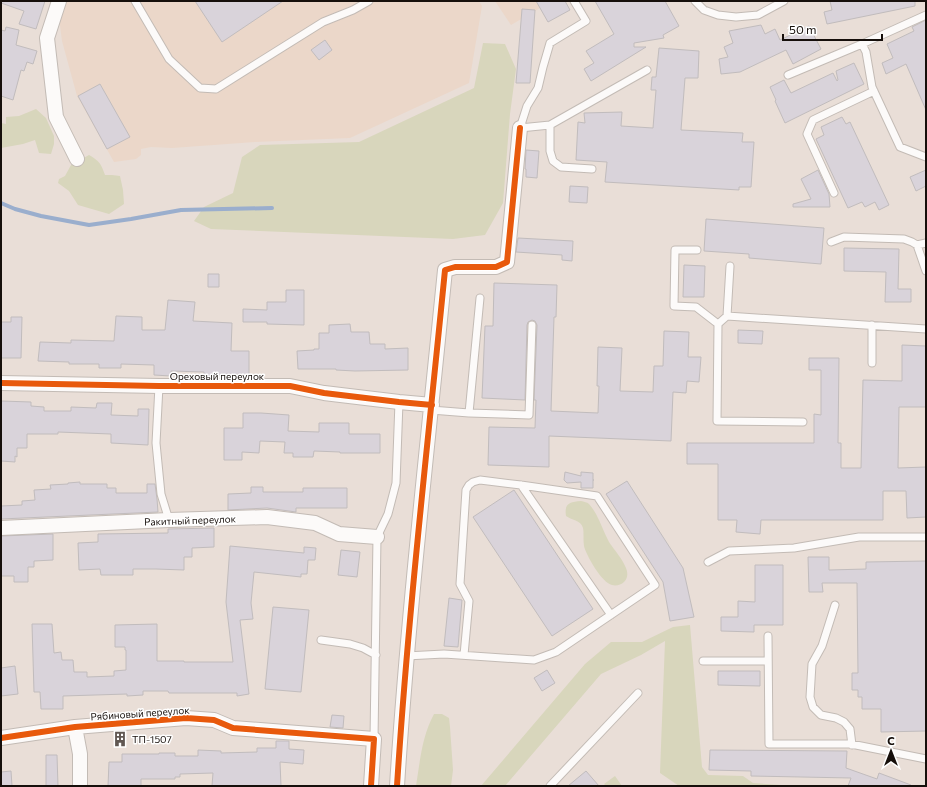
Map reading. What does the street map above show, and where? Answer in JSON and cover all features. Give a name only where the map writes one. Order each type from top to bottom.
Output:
[{"type":"street","points":[[59,1],[47,38],[56,117],[78,159]]},
{"type":"street","points":[[397,786],[406,656],[446,270],[455,267],[496,267],[507,262],[520,128]]},
{"type":"street","name":"Ореховый переулок","points":[[1,383],[159,386],[290,386],[324,393],[399,402],[431,408]]},
{"type":"street","name":"Ракитный переулок","points":[[1,528],[267,517],[315,523],[340,534],[377,537]]},
{"type":"street","name":"Рябиновый переулок","points":[[1,738],[75,727],[186,718],[214,720],[233,728],[374,740]]},
{"type":"street","points":[[75,727],[80,754],[80,786]]},
{"type":"street","points":[[371,786],[374,740]]},
{"type":"lane","points":[[135,1],[169,59],[200,88],[216,89],[323,22],[353,10],[369,1]]},
{"type":"lane","points":[[574,1],[586,21],[550,43],[538,88],[527,106],[520,128],[550,125],[647,70]]},
{"type":"lane","points":[[695,1],[704,10],[718,15],[736,17],[758,15],[784,1]]},
{"type":"lane","points":[[788,75],[926,15]]},
{"type":"lane","points":[[862,44],[866,52],[872,87],[900,147],[926,157]]},
{"type":"lane","points":[[834,193],[807,134],[813,120],[874,91]]},
{"type":"lane","points":[[550,125],[550,152],[553,161],[561,167],[592,169]]},
{"type":"lane","points":[[831,242],[844,237],[904,239],[917,245],[926,271]]},
{"type":"lane","points":[[917,245],[926,243]]},
{"type":"lane","points":[[697,250],[675,250],[674,306],[696,307],[718,324]]},
{"type":"lane","points":[[730,266],[727,316],[718,324],[717,421],[803,422]]},
{"type":"lane","points":[[468,413],[480,298]]},
{"type":"lane","points":[[727,316],[926,329]]},
{"type":"lane","points":[[431,408],[468,413],[529,415],[532,325]]},
{"type":"lane","points":[[872,325],[872,363]]},
{"type":"lane","points":[[159,386],[156,443],[161,494],[169,520]]},
{"type":"lane","points":[[374,740],[377,537],[388,514],[396,483],[399,402]]},
{"type":"lane","points":[[406,656],[444,654],[534,660],[556,652],[655,585],[598,496],[480,480],[468,485],[466,490],[460,584],[469,601],[464,655]]},
{"type":"lane","points":[[521,485],[611,615]]},
{"type":"lane","points":[[708,562],[730,551],[794,548],[859,537],[926,537]]},
{"type":"lane","points":[[836,605],[822,646],[812,664],[810,697],[812,707],[821,715],[836,718],[844,722],[850,729],[852,744]]},
{"type":"lane","points":[[768,636],[769,744],[852,744],[926,759]]},
{"type":"lane","points":[[321,640],[350,644],[363,648],[376,656]]},
{"type":"lane","points":[[703,661],[768,661]]},
{"type":"lane","points":[[550,786],[638,693]]},
{"type":"shaded area","points":[[65,1],[479,1],[482,6],[469,83],[350,138],[255,142],[172,148],[151,147],[141,149],[141,155],[136,159],[114,162],[77,96],[62,41],[59,18]]},
{"type":"shaded area","points":[[495,1],[552,1],[511,25]]},
{"type":"shaded area","points":[[483,43],[505,44],[516,69],[510,114],[503,203],[485,235],[453,239],[211,229],[194,221],[204,207],[233,193],[242,157],[260,145],[359,142],[474,88]]},
{"type":"shaded area","points":[[36,109],[46,118],[54,136],[54,144],[51,154],[39,153],[35,140],[1,148],[1,123],[6,124],[6,117],[19,116]]},
{"type":"shaded area","points":[[89,155],[99,163],[105,175],[120,176],[124,204],[109,214],[78,205],[69,191],[58,183],[59,179],[65,176],[71,165]]},
{"type":"shaded area","points":[[581,501],[588,503],[598,517],[609,542],[627,570],[626,579],[621,584],[612,585],[599,574],[585,550],[582,525],[566,516],[566,508],[569,504]]},
{"type":"shaded area","points":[[690,625],[702,767],[708,775],[743,776],[753,783],[796,786],[679,786],[660,773],[665,641],[641,655],[601,674],[505,786],[481,786],[585,664],[611,642],[642,642],[673,627]]},
{"type":"shaded area","points":[[434,714],[442,714],[449,718],[453,770],[451,786],[416,786],[424,740]]},
{"type":"shaded area","points":[[615,776],[622,786],[606,786],[604,784]]},
{"type":"building","points":[[1,1],[45,1],[36,29],[19,24],[24,11],[1,3]]},
{"type":"building","points":[[195,1],[283,1],[222,42]]},
{"type":"building","points":[[536,1],[565,1],[570,10],[548,22]]},
{"type":"building","points":[[595,1],[665,1],[679,26],[663,35],[664,38],[634,43],[634,47],[646,47],[591,81],[584,69],[594,63],[586,51],[614,34]]},
{"type":"building","points":[[830,1],[915,1],[915,6],[827,24],[824,12],[832,10]]},
{"type":"building","points":[[522,9],[535,10],[530,83],[516,83]]},
{"type":"building","points":[[926,20],[926,110],[906,64],[886,74],[882,63],[893,58],[887,44],[914,31],[912,27]]},
{"type":"building","points":[[761,25],[765,34],[775,29],[780,40],[809,26],[821,49],[793,64],[786,50],[740,72],[721,74],[719,59],[728,57],[724,47],[733,43],[729,31]]},
{"type":"building","points":[[6,27],[19,30],[16,45],[37,51],[33,64],[27,62],[24,71],[21,70],[13,100],[1,96],[1,30],[5,31]]},
{"type":"building","points":[[325,40],[332,50],[319,60],[311,50]]},
{"type":"building","points":[[659,48],[699,51],[698,78],[685,78],[681,130],[743,133],[742,142],[754,142],[751,187],[739,187],[739,190],[605,182],[607,162],[576,160],[578,122],[585,123],[584,113],[622,112],[621,126],[653,128],[656,90],[651,90],[652,77],[656,77]]},
{"type":"building","points":[[854,63],[864,84],[785,123],[770,87],[784,80],[791,93],[833,73],[837,81],[836,71]]},
{"type":"building","points":[[100,84],[130,137],[107,149],[78,96]]},
{"type":"building","points":[[842,117],[846,124],[850,122],[889,205],[879,210],[875,202],[865,207],[862,202],[848,208],[816,139],[824,135],[821,127]]},
{"type":"building","points":[[526,150],[539,151],[537,178],[526,177]]},
{"type":"building","points":[[818,170],[829,194],[830,207],[793,207],[793,204],[811,199],[801,179]]},
{"type":"building","points":[[926,170],[926,186],[916,191],[910,177]]},
{"type":"building","points":[[570,186],[588,187],[587,203],[569,202]]},
{"type":"building","points":[[706,219],[824,228],[821,264],[749,258],[749,254],[704,251]]},
{"type":"building","points":[[518,238],[573,241],[572,261],[562,260],[562,255],[516,252]]},
{"type":"building","points":[[844,248],[899,249],[898,289],[911,289],[911,302],[885,302],[886,272],[844,271]]},
{"type":"building","points":[[684,265],[705,266],[704,297],[683,297]]},
{"type":"building","points":[[208,274],[219,274],[219,287],[208,287]]},
{"type":"building","points":[[494,283],[557,285],[556,317],[554,317],[551,411],[598,413],[598,347],[622,348],[620,391],[653,392],[654,366],[663,366],[664,331],[689,332],[688,357],[701,357],[699,382],[687,381],[686,393],[673,392],[671,441],[549,436],[549,467],[488,465],[489,427],[535,428],[536,400],[534,400],[537,325],[535,321],[532,320],[528,322],[527,325],[525,400],[482,398],[485,326],[493,326]]},
{"type":"building","points":[[286,290],[304,290],[304,325],[243,322],[243,309],[267,310],[267,302],[286,302]]},
{"type":"building","points":[[168,300],[195,302],[193,321],[232,323],[231,351],[249,351],[249,375],[220,374],[219,376],[204,376],[204,372],[171,371],[171,376],[154,375],[154,365],[121,364],[121,368],[99,368],[99,364],[69,364],[69,362],[38,361],[40,342],[71,343],[71,340],[114,341],[116,316],[142,317],[142,330],[165,330]]},
{"type":"building","points":[[11,317],[22,317],[21,358],[1,358],[1,322],[11,322]]},
{"type":"building","points":[[350,324],[351,332],[369,332],[370,344],[385,344],[385,349],[408,348],[408,370],[355,371],[336,369],[298,369],[297,351],[319,349],[319,333],[329,333],[329,325]]},
{"type":"building","points":[[738,330],[763,331],[762,344],[738,343]]},
{"type":"building","points":[[902,345],[926,346],[926,407],[899,407],[898,468],[926,467],[926,517],[907,518],[906,491],[883,491],[883,520],[761,520],[760,534],[736,532],[737,520],[718,520],[718,464],[687,464],[687,443],[814,443],[814,414],[821,415],[821,370],[809,370],[809,358],[839,358],[838,443],[841,443],[841,468],[861,468],[863,380],[902,381]]},
{"type":"building","points":[[1,401],[31,402],[31,406],[44,407],[44,411],[71,411],[71,407],[96,408],[97,403],[112,403],[111,415],[138,416],[138,409],[149,409],[148,445],[111,443],[111,434],[58,432],[58,434],[27,434],[27,448],[17,448],[17,457],[15,456],[15,462],[1,461]]},
{"type":"building","points":[[243,413],[289,415],[288,431],[319,432],[319,423],[349,423],[349,434],[380,434],[380,453],[340,453],[314,451],[313,457],[293,457],[293,453],[284,453],[285,442],[260,441],[259,453],[242,452],[242,460],[224,460],[224,428],[243,428]]},
{"type":"building","points":[[565,472],[581,476],[581,472],[593,473],[593,488],[581,488],[581,482],[567,483],[564,480]]},
{"type":"building","points":[[627,481],[683,568],[694,617],[670,621],[663,582],[606,494]]},
{"type":"building","points":[[80,482],[80,484],[107,484],[107,488],[116,488],[116,493],[147,493],[147,484],[155,484],[158,512],[1,519],[1,506],[22,505],[22,501],[35,500],[34,490],[51,489],[50,485]]},
{"type":"building","points":[[251,487],[263,487],[263,492],[303,492],[303,488],[347,488],[347,508],[296,508],[296,512],[267,508],[228,510],[228,494],[251,493]]},
{"type":"building","points":[[514,490],[593,609],[552,636],[473,517]]},
{"type":"building","points":[[214,528],[214,547],[192,548],[192,557],[184,557],[184,570],[133,569],[133,575],[101,575],[100,569],[79,570],[78,543],[98,542],[98,534],[168,533],[168,529]]},
{"type":"building","points":[[53,534],[53,560],[34,561],[34,567],[28,567],[28,582],[14,582],[14,576],[1,576],[1,536]]},
{"type":"building","points":[[230,546],[304,553],[304,547],[316,548],[315,560],[308,560],[307,574],[301,574],[301,577],[254,572],[251,603],[253,619],[240,620],[249,694],[237,696],[237,693],[169,693],[168,691],[143,691],[143,695],[127,696],[127,694],[63,696],[63,709],[41,709],[40,692],[34,692],[32,624],[52,624],[54,653],[61,652],[62,660],[73,660],[74,672],[87,672],[87,677],[114,676],[114,671],[126,670],[125,647],[115,647],[115,625],[157,624],[157,661],[233,662],[226,602]]},
{"type":"building","points":[[341,550],[360,552],[357,577],[338,575]]},
{"type":"building","points":[[808,557],[829,557],[829,570],[866,569],[866,562],[926,561],[926,731],[881,732],[881,709],[862,709],[862,697],[858,697],[858,690],[852,690],[852,673],[858,673],[857,583],[822,583],[823,592],[809,592]]},
{"type":"building","points":[[755,565],[783,565],[783,625],[754,625],[754,632],[721,631],[721,617],[738,617],[738,601],[755,602]]},
{"type":"building","points":[[449,598],[462,600],[458,647],[444,646]]},
{"type":"building","points":[[273,607],[309,610],[301,692],[265,689]]},
{"type":"building","points":[[15,666],[18,694],[1,696],[1,668]]},
{"type":"building","points":[[547,670],[555,683],[542,691],[534,678]]},
{"type":"building","points":[[718,671],[760,671],[760,686],[718,685]]},
{"type":"building","points":[[332,715],[344,716],[343,728],[330,727]]},
{"type":"building","points":[[276,741],[289,741],[289,749],[304,750],[303,764],[280,762],[281,786],[212,786],[213,773],[180,774],[180,777],[175,777],[175,779],[141,779],[141,786],[108,786],[109,762],[122,762],[122,754],[175,753],[175,756],[198,756],[198,750],[221,751],[221,753],[257,752],[257,748],[276,748]]},
{"type":"building","points":[[710,750],[847,751],[846,768],[877,779],[879,773],[911,786],[848,786],[851,778],[751,776],[751,771],[709,770]]},
{"type":"building","points":[[46,755],[57,755],[58,786],[46,786]]},
{"type":"building","points":[[11,771],[12,786],[1,786],[1,772]]},
{"type":"building","points":[[586,771],[599,786],[568,786]]},
{"type":"waterway","points":[[1,203],[15,209],[41,216],[89,225],[181,210],[272,208]]},
{"type":"cycle path","points":[[397,786],[413,592],[445,270],[455,267],[496,267],[507,262],[520,128]]},
{"type":"cycle path","points":[[1,383],[159,386],[290,386],[324,393],[432,405]]},
{"type":"cycle path","points":[[1,738],[75,727],[186,718],[214,720],[233,728],[374,739],[371,786]]},
{"type":"place","name":"ТП-1507","points":[[120,739]]}]
